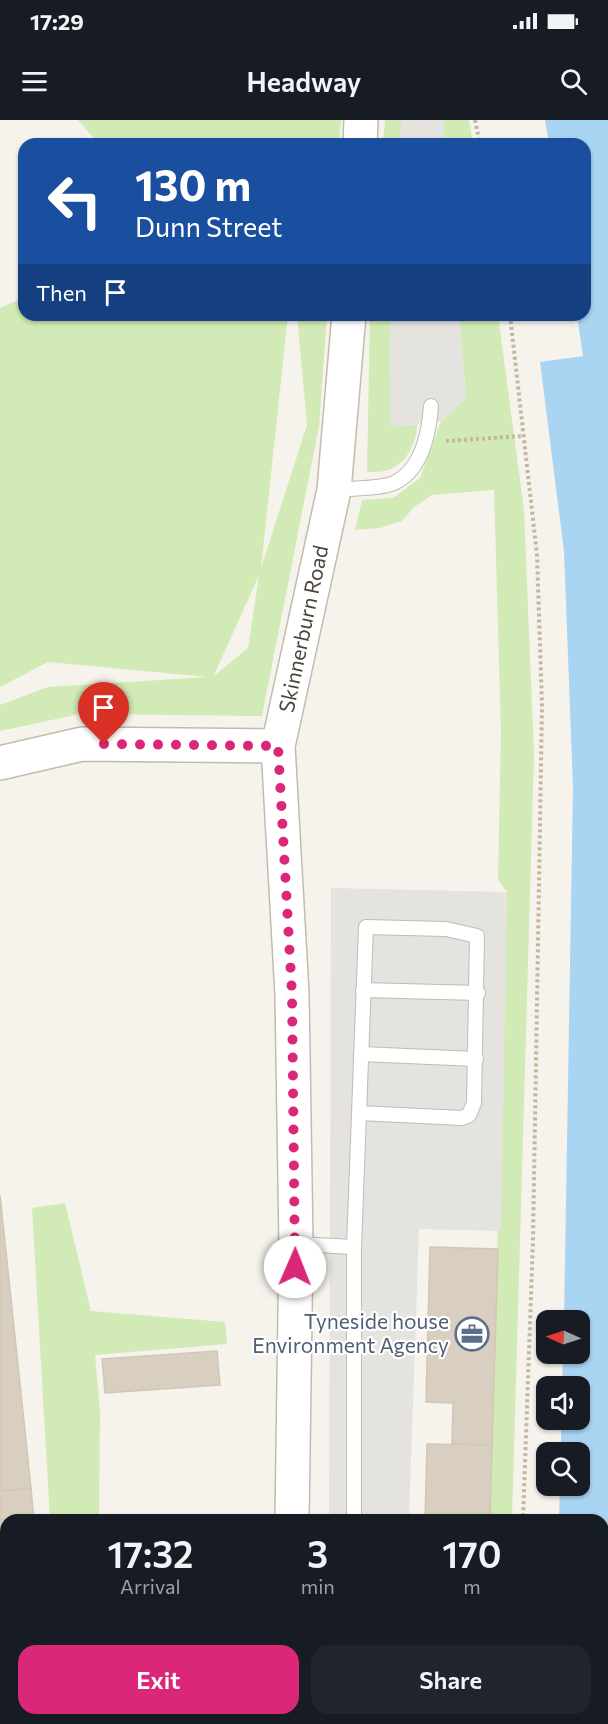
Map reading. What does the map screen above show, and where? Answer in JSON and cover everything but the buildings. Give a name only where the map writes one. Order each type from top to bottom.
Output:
[{"type":"street","points":[[360,138],[361,120]]},
{"type":"street","name":"Skinnerburn Road","points":[[292,1514],[296,1244],[292,994],[278,746],[334,490],[340,443],[349,321]]},
{"type":"street","points":[[0,763],[82,744],[278,746]]},
{"type":"lane","points":[[334,490],[394,483],[415,465],[430,426],[432,406]]},
{"type":"lane","points":[[354,1514],[354,1247],[363,990],[366,927],[446,929],[477,936],[476,1059],[474,1103],[470,1115],[462,1118],[359,1113]]},
{"type":"lane","points":[[363,990],[478,993]]},
{"type":"lane","points":[[361,1054],[476,1059]]},
{"type":"lane","points":[[296,1244],[354,1247]]},
{"type":"path","points":[[476,120],[479,138]]},
{"type":"path","points":[[511,321],[537,555],[542,706],[533,1205],[524,1514]]},
{"type":"path","points":[[425,442],[523,436]]},
{"type":"green space","points":[[78,120],[341,120],[340,138],[94,138]]},
{"type":"green space","points":[[385,120],[402,120],[400,138],[384,138]]},
{"type":"green space","points":[[443,120],[469,120],[472,138],[444,138]]},
{"type":"green space","points":[[18,300],[18,321],[287,321],[261,568],[307,425],[298,321],[327,321],[319,426],[262,716],[80,714],[0,731],[0,705],[48,687],[208,677],[48,662],[0,687],[0,308]],"holes":[[[259,575],[248,648],[214,676]]]},
{"type":"green space","points":[[370,321],[390,321],[391,427],[417,424],[413,444],[402,461],[389,470],[367,472]]},
{"type":"green space","points":[[460,321],[499,321],[524,510],[534,754],[512,1514],[490,1514],[507,892],[498,880],[501,731],[494,490],[432,495],[414,507],[402,521],[380,528],[355,530],[362,500],[393,498],[420,478],[441,421],[466,398]]},
{"type":"green space","points":[[65,1203],[91,1311],[225,1322],[227,1344],[95,1355],[100,1412],[99,1514],[50,1514],[32,1208]]},
{"type":"shaded area","points":[[402,120],[443,120],[444,138],[400,138]]},
{"type":"shaded area","points":[[390,321],[460,321],[466,398],[441,421],[391,427]]},
{"type":"shaded area","points":[[331,888],[507,892],[501,1231],[419,1229],[409,1514],[329,1514]]},
{"type":"water","points":[[545,120],[608,120],[608,1514],[559,1514],[560,1496],[590,1496],[590,1442],[561,1442],[561,1430],[590,1430],[590,1376],[562,1376],[563,1364],[590,1364],[590,1310],[564,1310],[573,787],[564,551],[540,362],[583,356],[578,321],[591,321],[591,138],[548,138]]},
{"type":"place","name":"Tyneside house Environment Agency","points":[[472,1334]]},
{"type":"route","points":[[104,744],[278,746],[292,994],[295,1267]]}]
